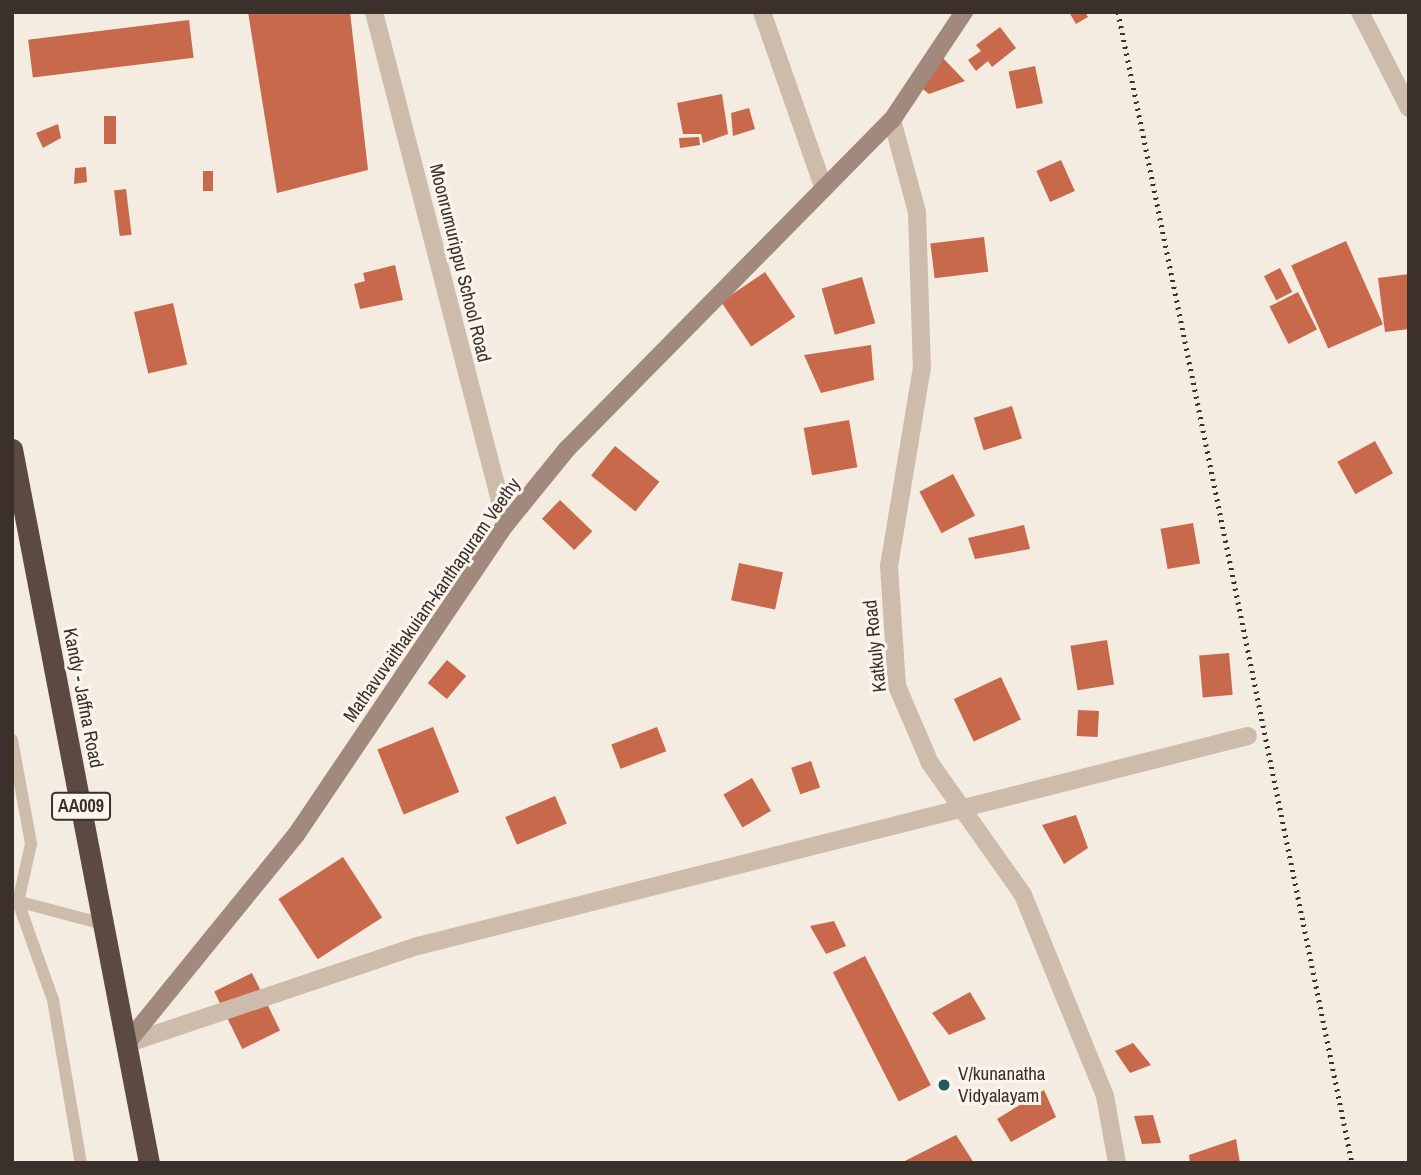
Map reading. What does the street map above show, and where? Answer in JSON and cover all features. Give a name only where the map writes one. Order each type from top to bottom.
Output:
[{"type":"highway","name":"Kandy - Jaffna Road","points":[[12,449],[149,1163]]},
{"type":"street","name":"Moonrumurippu School Road","points":[[374,12],[506,524]]},
{"type":"street","points":[[762,12],[822,186]]},
{"type":"street","name":"Mathavuvaithakuiam-kanthapuram Veethy","points":[[126,1044],[296,835],[506,524],[567,449],[822,186],[892,120],[964,12]]},
{"type":"street","points":[[1360,12],[1409,108]]},
{"type":"street","name":"Katkuly Road","points":[[892,120],[917,212],[922,367],[889,566],[897,686],[930,763],[1023,895],[1105,1096],[1117,1163]]},
{"type":"street","points":[[126,1044],[418,946],[960,806],[1248,736]]},
{"type":"lane","points":[[12,740],[31,844],[15,901],[53,1000],[81,1163]]},
{"type":"lane","points":[[15,901],[103,924]]},
{"type":"building","points":[[248,12],[350,12],[368,170],[277,193]]},
{"type":"building","points":[[1069,12],[1085,12],[1088,17],[1076,24]]},
{"type":"building","points":[[189,20],[194,58],[33,77],[28,40]]},
{"type":"building","points":[[1000,27],[1016,48],[992,67],[988,61],[976,71],[968,60],[981,51],[976,45]]},
{"type":"building","points":[[942,57],[965,81],[929,94],[919,86]]},
{"type":"building","points":[[1035,66],[1043,103],[1016,109],[1009,72]]},
{"type":"building","points":[[722,94],[728,134],[703,143],[701,134],[683,134],[677,103]]},
{"type":"building","points":[[749,108],[755,129],[733,136],[731,113]]},
{"type":"building","points":[[104,116],[116,116],[116,144],[104,144]]},
{"type":"building","points":[[58,124],[61,138],[43,148],[36,133]]},
{"type":"building","points":[[699,137],[700,145],[680,148],[679,138]]},
{"type":"building","points":[[1061,160],[1075,191],[1050,202],[1036,171]]},
{"type":"building","points":[[86,167],[87,182],[74,184],[75,168]]},
{"type":"building","points":[[203,171],[213,171],[213,191],[203,191]]},
{"type":"building","points":[[126,189],[132,235],[120,236],[114,190]]},
{"type":"building","points":[[984,237],[988,272],[935,278],[930,244]]},
{"type":"building","points":[[1346,241],[1383,324],[1328,349],[1291,265]]},
{"type":"building","points":[[395,265],[403,300],[360,309],[354,284],[365,281],[363,273]]},
{"type":"building","points":[[1280,268],[1292,292],[1276,300],[1264,276]]},
{"type":"building","points":[[765,272],[795,317],[751,346],[721,302]]},
{"type":"building","points":[[1409,274],[1409,329],[1385,332],[1378,278]]},
{"type":"building","points":[[862,277],[875,323],[835,335],[822,289]]},
{"type":"building","points":[[1298,292],[1317,329],[1289,344],[1269,307]]},
{"type":"building","points":[[173,303],[187,364],[148,373],[134,312]]},
{"type":"building","points":[[871,345],[874,380],[821,393],[804,355]]},
{"type":"building","points":[[1012,406],[1022,439],[984,450],[974,418]]},
{"type":"building","points":[[849,420],[857,467],[812,475],[804,428]]},
{"type":"building","points":[[1375,441],[1393,473],[1355,494],[1337,462]]},
{"type":"building","points":[[615,446],[659,482],[635,511],[591,476]]},
{"type":"building","points":[[953,474],[975,515],[942,533],[919,492]]},
{"type":"building","points":[[560,500],[592,531],[574,550],[542,519]]},
{"type":"building","points":[[1193,523],[1200,563],[1168,569],[1161,529]]},
{"type":"building","points":[[1024,525],[1030,549],[975,559],[968,538]]},
{"type":"building","points":[[739,563],[783,572],[775,610],[731,600]]},
{"type":"building","points":[[1107,640],[1114,684],[1077,690],[1070,646]]},
{"type":"building","points":[[1229,653],[1233,695],[1203,697],[1199,656]]},
{"type":"building","points":[[447,660],[466,676],[447,699],[428,683]]},
{"type":"building","points":[[1001,677],[1021,720],[974,742],[954,699]]},
{"type":"building","points":[[1078,710],[1099,711],[1098,737],[1077,736]]},
{"type":"building","points":[[433,727],[459,792],[404,814],[377,749]]},
{"type":"building","points":[[657,727],[666,751],[621,769],[611,745]]},
{"type":"building","points":[[811,761],[820,787],[800,794],[791,768]]},
{"type":"building","points":[[752,778],[771,811],[742,827],[723,794]]},
{"type":"building","points":[[555,796],[567,824],[517,845],[505,817]]},
{"type":"building","points":[[1076,815],[1088,848],[1064,864],[1042,825]]},
{"type":"building","points":[[343,857],[382,917],[318,959],[278,899]]},
{"type":"building","points":[[834,921],[846,946],[826,954],[810,926]]},
{"type":"building","points":[[865,956],[931,1085],[899,1102],[833,972]]},
{"type":"building","points":[[252,973],[280,1031],[242,1049],[214,991]]},
{"type":"building","points":[[970,992],[986,1019],[949,1035],[932,1013]]},
{"type":"building","points":[[1133,1043],[1151,1065],[1130,1073],[1115,1051]]},
{"type":"building","points":[[1044,1090],[1056,1117],[1011,1142],[997,1119]]},
{"type":"building","points":[[1153,1115],[1161,1143],[1142,1144],[1134,1116]]},
{"type":"building","points":[[956,1135],[974,1163],[901,1163]]},
{"type":"building","points":[[1236,1139],[1240,1163],[1190,1163],[1189,1155]]},
{"type":"railway","points":[[1118,12],[1352,1163]]},
{"type":"place","name":"V/kunanatha Vidyalayam","points":[[944,1085]]}]
